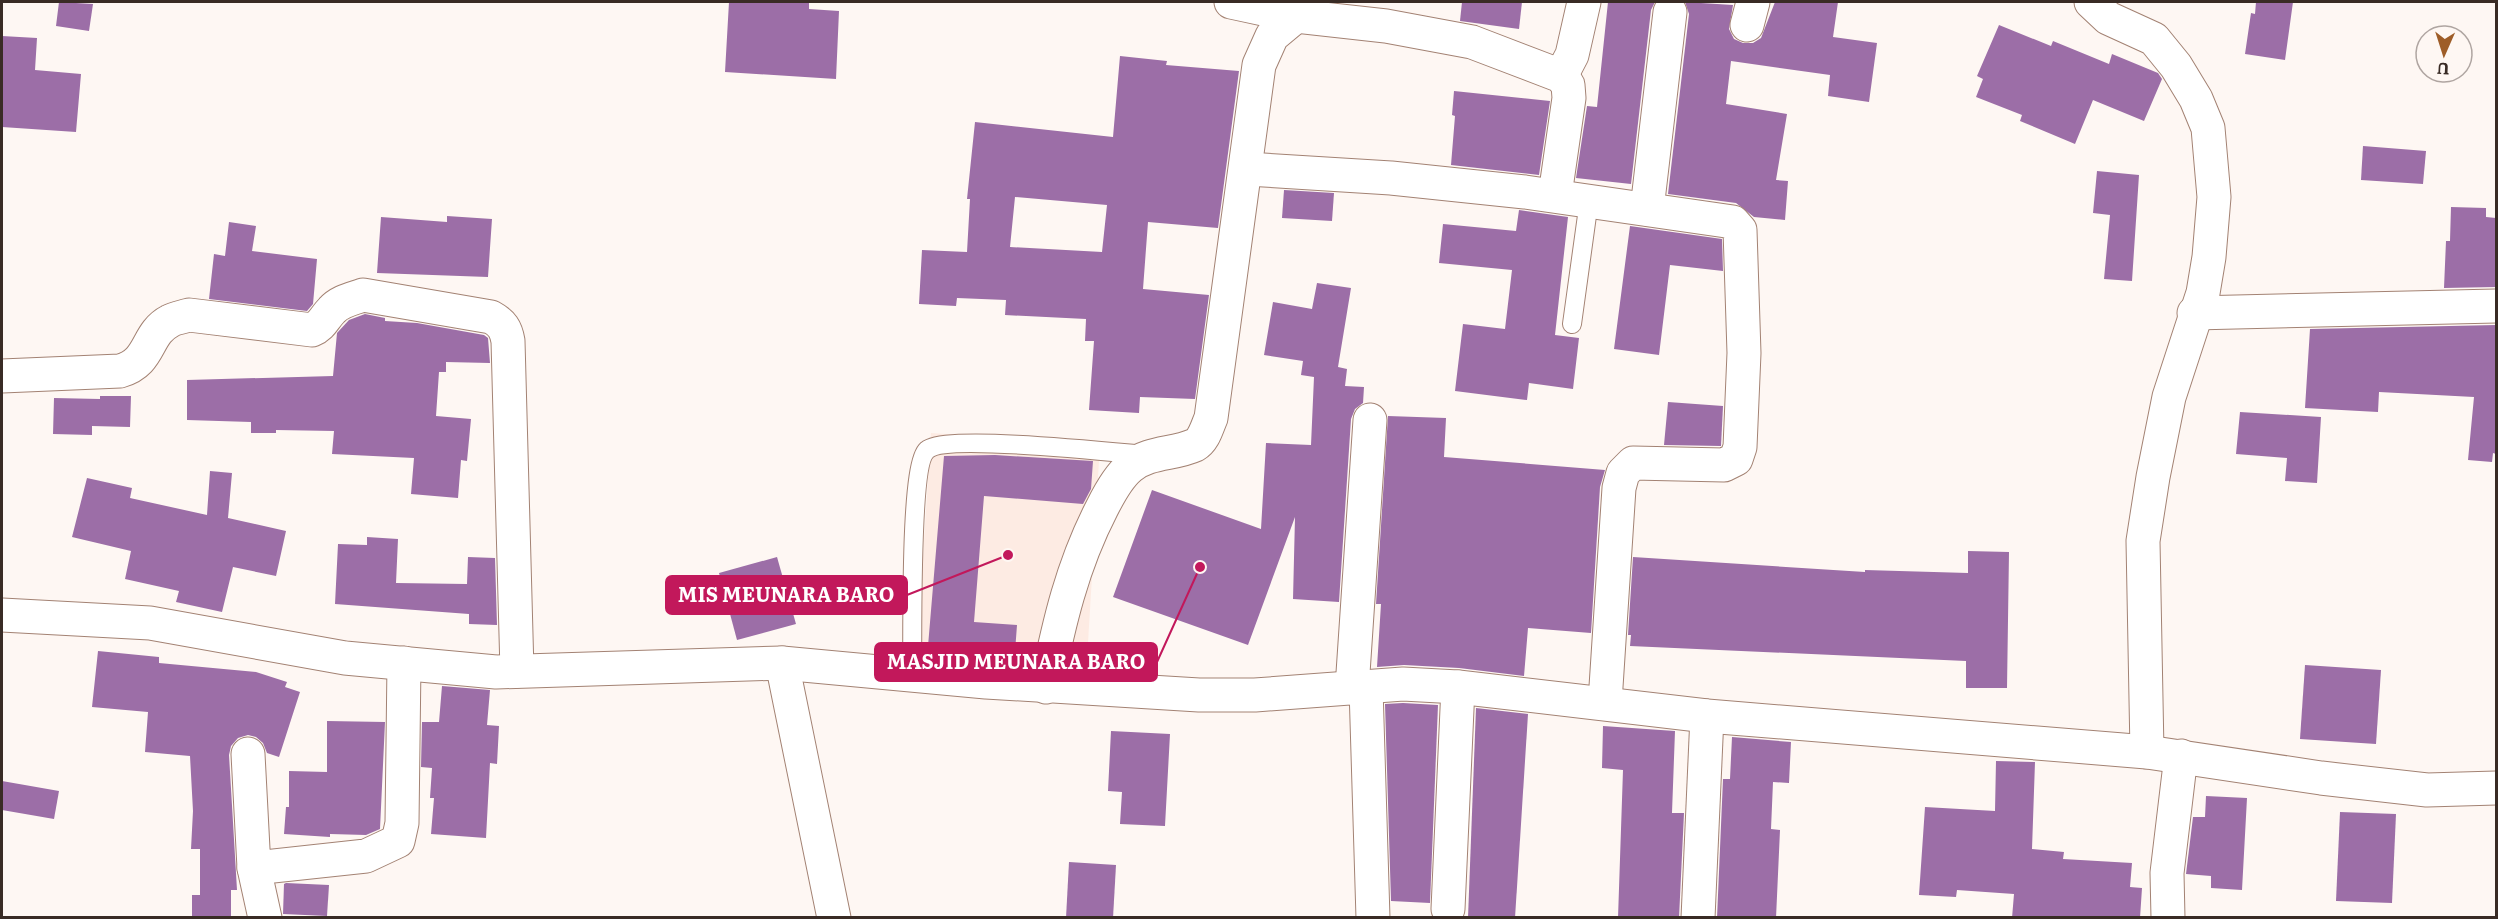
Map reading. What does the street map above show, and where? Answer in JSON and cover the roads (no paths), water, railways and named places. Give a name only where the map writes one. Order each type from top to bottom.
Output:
[{"type":"street","points":[[1231,2],[1300,9],[1472,42],[1561,76],[1568,85],[1569,99],[1555,195]]},
{"type":"street","points":[[1561,76],[1572,55],[1584,2]]},
{"type":"street","points":[[2091,2],[2108,18],[2154,39],[2176,66],[2196,99],[2208,128],[2214,197],[2209,257],[2203,293],[2194,313],[2169,397],[2153,477],[2144,542],[2147,752]]},
{"type":"street","points":[[1046,687],[1061,612],[1086,539],[1112,490],[1129,467],[1149,455],[1196,444],[1204,435],[1211,418],[1260,64],[1272,36],[1300,9]]},
{"type":"street","points":[[1647,209],[1670,12]]},
{"type":"street","points":[[1247,169],[1391,178],[1555,195],[1733,222],[1740,230],[1744,353],[1740,447],[1736,459],[1724,465],[1633,463],[1623,473],[1619,488],[1605,702]]},
{"type":"street","points":[[2,376],[120,371],[132,368],[141,361],[159,329],[170,320],[189,315],[312,330],[319,328],[332,309],[346,300],[363,295],[491,317],[501,323],[507,332],[508,341],[517,671]]},
{"type":"street","points":[[2194,313],[2496,306]]},
{"type":"street","points":[[1370,420],[1359,688],[1373,918]]},
{"type":"street","points":[[2,615],[150,623],[345,658],[517,671],[802,664],[1046,687],[1199,695],[1403,684],[1458,687],[1605,702],[1707,716],[2147,752],[2321,778],[2427,790],[2496,788]]},
{"type":"street","points":[[254,868],[366,856],[398,841],[402,823],[404,663]]},
{"type":"street","points":[[802,664],[834,918]]},
{"type":"street","points":[[1448,909],[1458,687]]},
{"type":"street","points":[[1698,918],[1707,716]]},
{"type":"street","points":[[248,754],[254,868],[265,918]]},
{"type":"street","points":[[2168,918],[2167,873],[2181,756]]},
{"type":"lane","points":[[1572,324],[1589,201]]},
{"type":"lane","points":[[912,676],[915,502],[920,460],[925,451],[935,444],[988,444],[1149,455]]},
{"type":"place","name":"MIS MEUNARA BARO","points":[[1008,555]]},
{"type":"place","name":"MASJID MEUNARA BARO","points":[[1200,567]]}]
